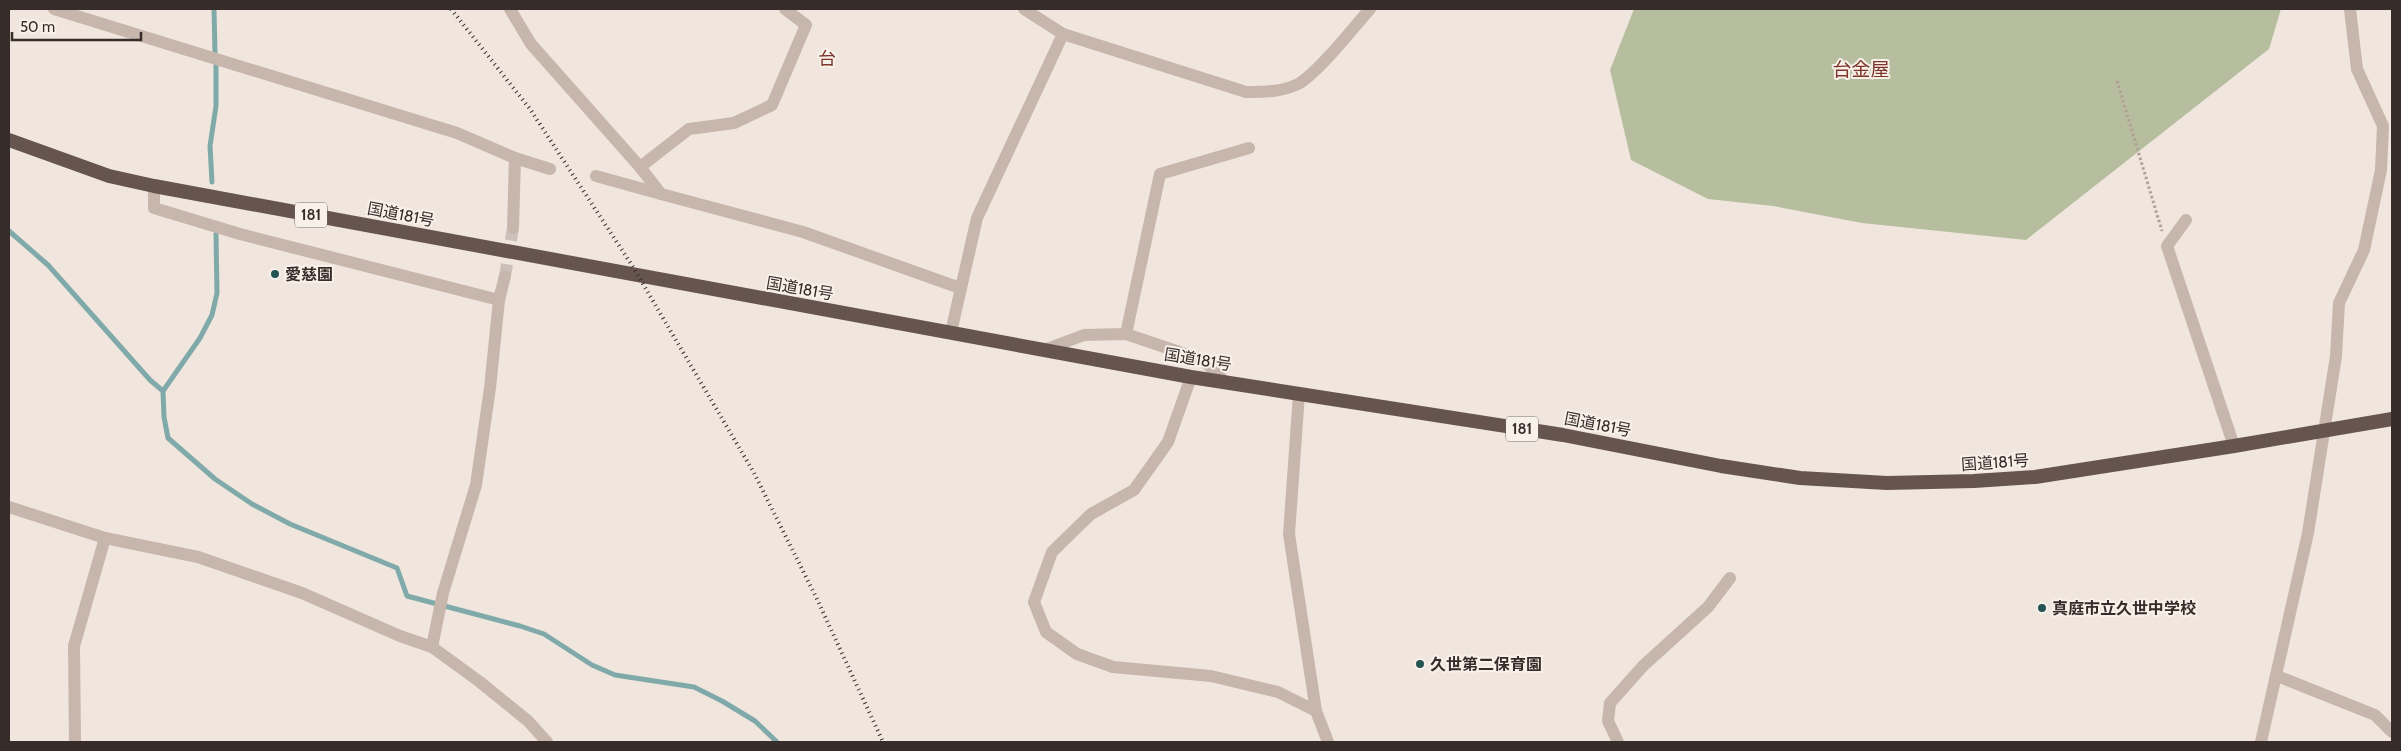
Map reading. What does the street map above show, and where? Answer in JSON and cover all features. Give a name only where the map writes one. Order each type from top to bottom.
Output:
[{"type":"highway","name":"国道181号","points":[[9,140],[109,176],[154,186],[656,280],[1191,377],[1563,435],[1721,466],[1800,478],[1887,483],[2035,477],[2234,446],[2392,418]]},
{"type":"street","points":[[54,9],[457,133],[515,158],[550,169]]},
{"type":"street","points":[[510,9],[531,44],[640,167],[661,194]]},
{"type":"street","points":[[640,167],[689,129],[734,123],[772,105],[806,25],[785,9]]},
{"type":"street","points":[[1024,9],[1063,34],[1246,92],[1272,92],[1299,84],[1370,9]]},
{"type":"street","points":[[2261,742],[2308,533],[2336,356],[2339,303],[2364,250],[2387,169],[2383,126],[2357,69],[2350,9]]},
{"type":"street","points":[[951,332],[977,218],[1063,34]]},
{"type":"street","points":[[1126,334],[1160,174],[1249,148]]},
{"type":"street","points":[[512,228],[515,158]]},
{"type":"street","points":[[596,176],[803,232],[960,288]]},
{"type":"street","points":[[154,186],[154,208],[240,234],[499,300]]},
{"type":"street","points":[[2186,220],[2167,246],[2234,446]]},
{"type":"street","points":[[432,647],[444,593],[476,484],[490,388],[499,300],[505,276]]},
{"type":"street","points":[[1044,350],[1084,335],[1126,334],[1203,360],[1224,381]]},
{"type":"street","points":[[1191,377],[1168,442],[1134,490],[1091,514],[1052,552],[1034,602],[1046,632],[1077,654],[1113,666],[1211,676],[1278,692],[1316,711]]},
{"type":"street","points":[[1299,394],[1289,534],[1316,711],[1328,742]]},
{"type":"street","points":[[9,507],[105,538],[198,557],[302,593],[400,636],[432,647],[480,682],[521,716],[547,742]]},
{"type":"street","points":[[76,742],[74,646],[105,538]]},
{"type":"street","points":[[1618,742],[1608,721],[1610,703],[1643,666],[1708,607],[1730,578]]},
{"type":"street","points":[[2277,676],[2375,716],[2392,732]]},
{"type":"path","points":[[2117,81],[2158,221]]},
{"type":"green space","points":[[1634,9],[2281,9],[2269,49],[2026,240],[1862,223],[1773,206],[1708,199],[1631,160],[1610,70]]},
{"type":"waterway","points":[[214,9],[215,54]]},
{"type":"waterway","points":[[212,182],[210,146],[216,106],[216,65]]},
{"type":"waterway","points":[[9,231],[48,265],[150,380],[163,391]]},
{"type":"waterway","points":[[216,234],[217,293],[212,315],[200,338],[163,391],[164,417],[168,438],[215,479],[252,504],[290,524],[397,568],[407,596],[544,634],[592,665],[615,675],[694,687],[755,721],[777,742]]},
{"type":"tunnel","points":[[505,276],[513,228]]},
{"type":"railway","points":[[451,9],[530,109],[633,267],[754,473],[816,597],[883,742]]},
{"type":"place","name":"愛慈園","points":[[275,274]]},
{"type":"place","name":"真庭市立久世中学校","points":[[2042,608]]},
{"type":"place","name":"久世第二保育園","points":[[1420,664]]},
{"type":"district","name":"台","points":[[827,59]]},
{"type":"district","name":"台金屋","points":[[1861,69]]}]
